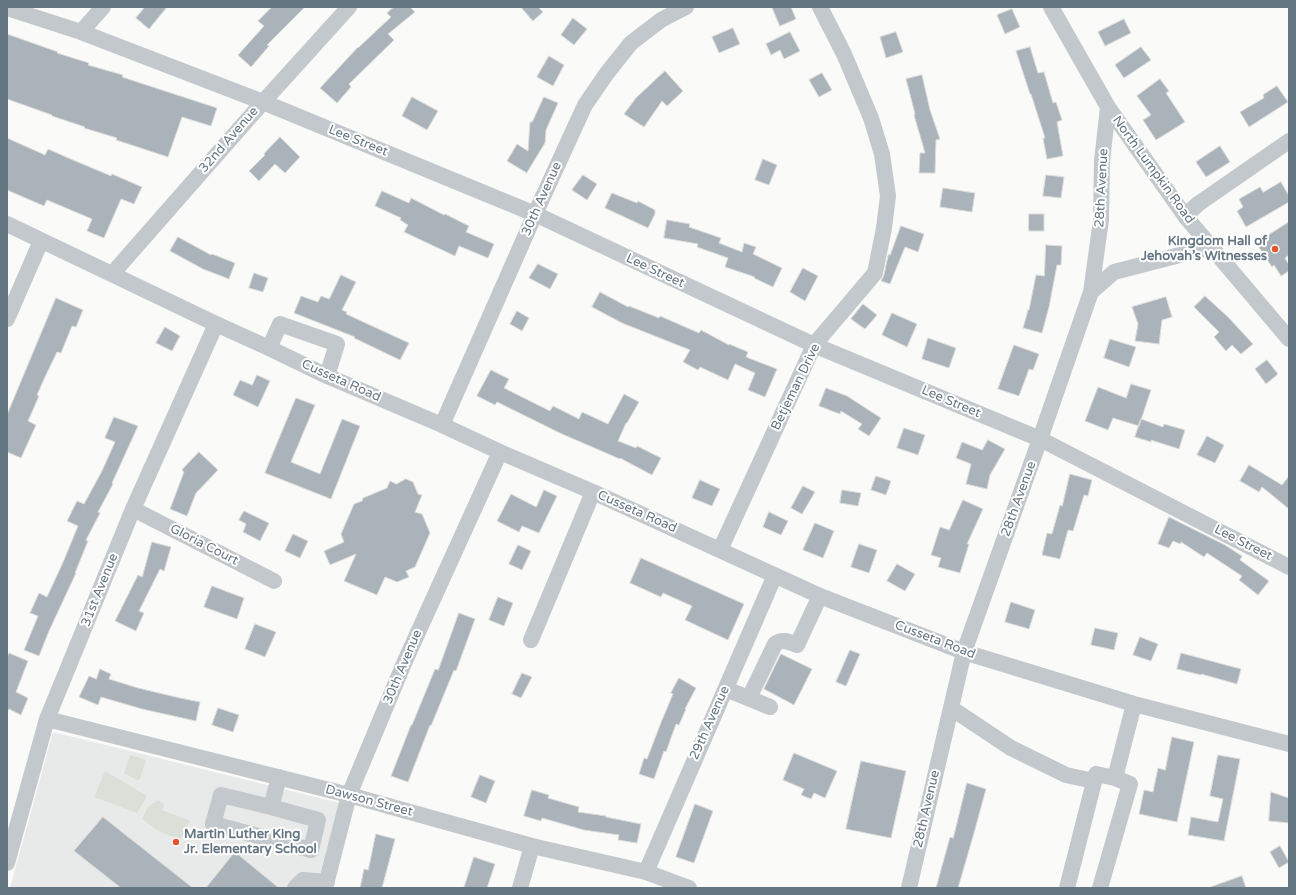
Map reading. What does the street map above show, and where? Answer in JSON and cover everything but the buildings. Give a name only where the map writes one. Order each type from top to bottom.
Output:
[{"type":"street","points":[[81,32],[103,7]]},
{"type":"street","name":"32nd Avenue","points":[[112,274],[263,102],[349,7]]},
{"type":"street","name":"30th Avenue","points":[[442,425],[585,105],[607,73],[631,43],[661,20],[686,7]]},
{"type":"street","name":"Betjeman Drive","points":[[720,550],[814,345],[875,273],[884,228],[888,196],[882,154],[871,118],[844,54],[820,7]]},
{"type":"street","name":"North Lumpkin Road","points":[[1051,7],[1108,107],[1186,216],[1289,339]]},
{"type":"street","name":"Lee Street","points":[[7,8],[81,32],[263,102],[535,214],[814,345],[1040,439],[1289,567]]},
{"type":"street","name":"28th Avenue","points":[[909,888],[964,652],[1091,292],[1101,220],[1102,161],[1108,107]]},
{"type":"street","points":[[1186,216],[1198,204],[1289,141]]},
{"type":"street","name":"Cusseta Road","points":[[7,224],[327,376],[593,492],[820,596],[964,652],[1134,704],[1289,744]]},
{"type":"street","points":[[7,320],[40,241]]},
{"type":"street","points":[[1091,292],[1114,272],[1211,247]]},
{"type":"street","name":"31st Avenue","points":[[7,863],[47,719],[134,510],[216,324]]},
{"type":"street","points":[[269,348],[280,324],[337,344],[327,376]]},
{"type":"street","name":"30th Avenue","points":[[326,885],[350,795],[405,661],[500,452]]},
{"type":"street","points":[[531,640],[593,492]]},
{"type":"street","name":"Gloria Court","points":[[134,510],[274,581]]},
{"type":"street","name":"29th Avenue","points":[[646,872],[775,575]]},
{"type":"street","points":[[749,698],[776,644],[779,641],[785,640],[797,645],[820,596]]},
{"type":"street","points":[[726,689],[770,707]]},
{"type":"street","points":[[1115,778],[1134,704]]},
{"type":"street","points":[[951,708],[1010,748],[1066,775],[1094,781]]},
{"type":"street","name":"Dawson Street","points":[[47,719],[350,795],[532,846],[646,872],[689,888]]},
{"type":"street","points":[[1067,888],[1096,774],[1115,778],[1130,784],[1100,888]]},
{"type":"street","points":[[271,807],[279,777]]},
{"type":"street","points":[[221,795],[271,807],[318,820],[311,850],[213,824],[221,795]]},
{"type":"street","points":[[520,888],[532,846]]},
{"type":"street","points":[[295,888],[303,880],[326,885]]},
{"type":"shaded area","name":"Martin Luther King Jr. Elementary School","points":[[53,732],[340,803],[316,888],[10,888]]},
{"type":"shaded area","points":[[130,755],[146,760],[140,779],[137,780],[124,773]]},
{"type":"shaded area","points":[[105,771],[147,796],[137,813],[94,797]]},
{"type":"shaded area","points":[[158,800],[164,804],[162,810],[190,821],[180,840],[157,830],[142,819],[148,807]]},
{"type":"place","name":"Kingdom Hall of Jehovah’s Witnesses","points":[[1275,249]]},
{"type":"place","name":"Martin Luther King Jr. Elementary School","points":[[176,842]]}]
